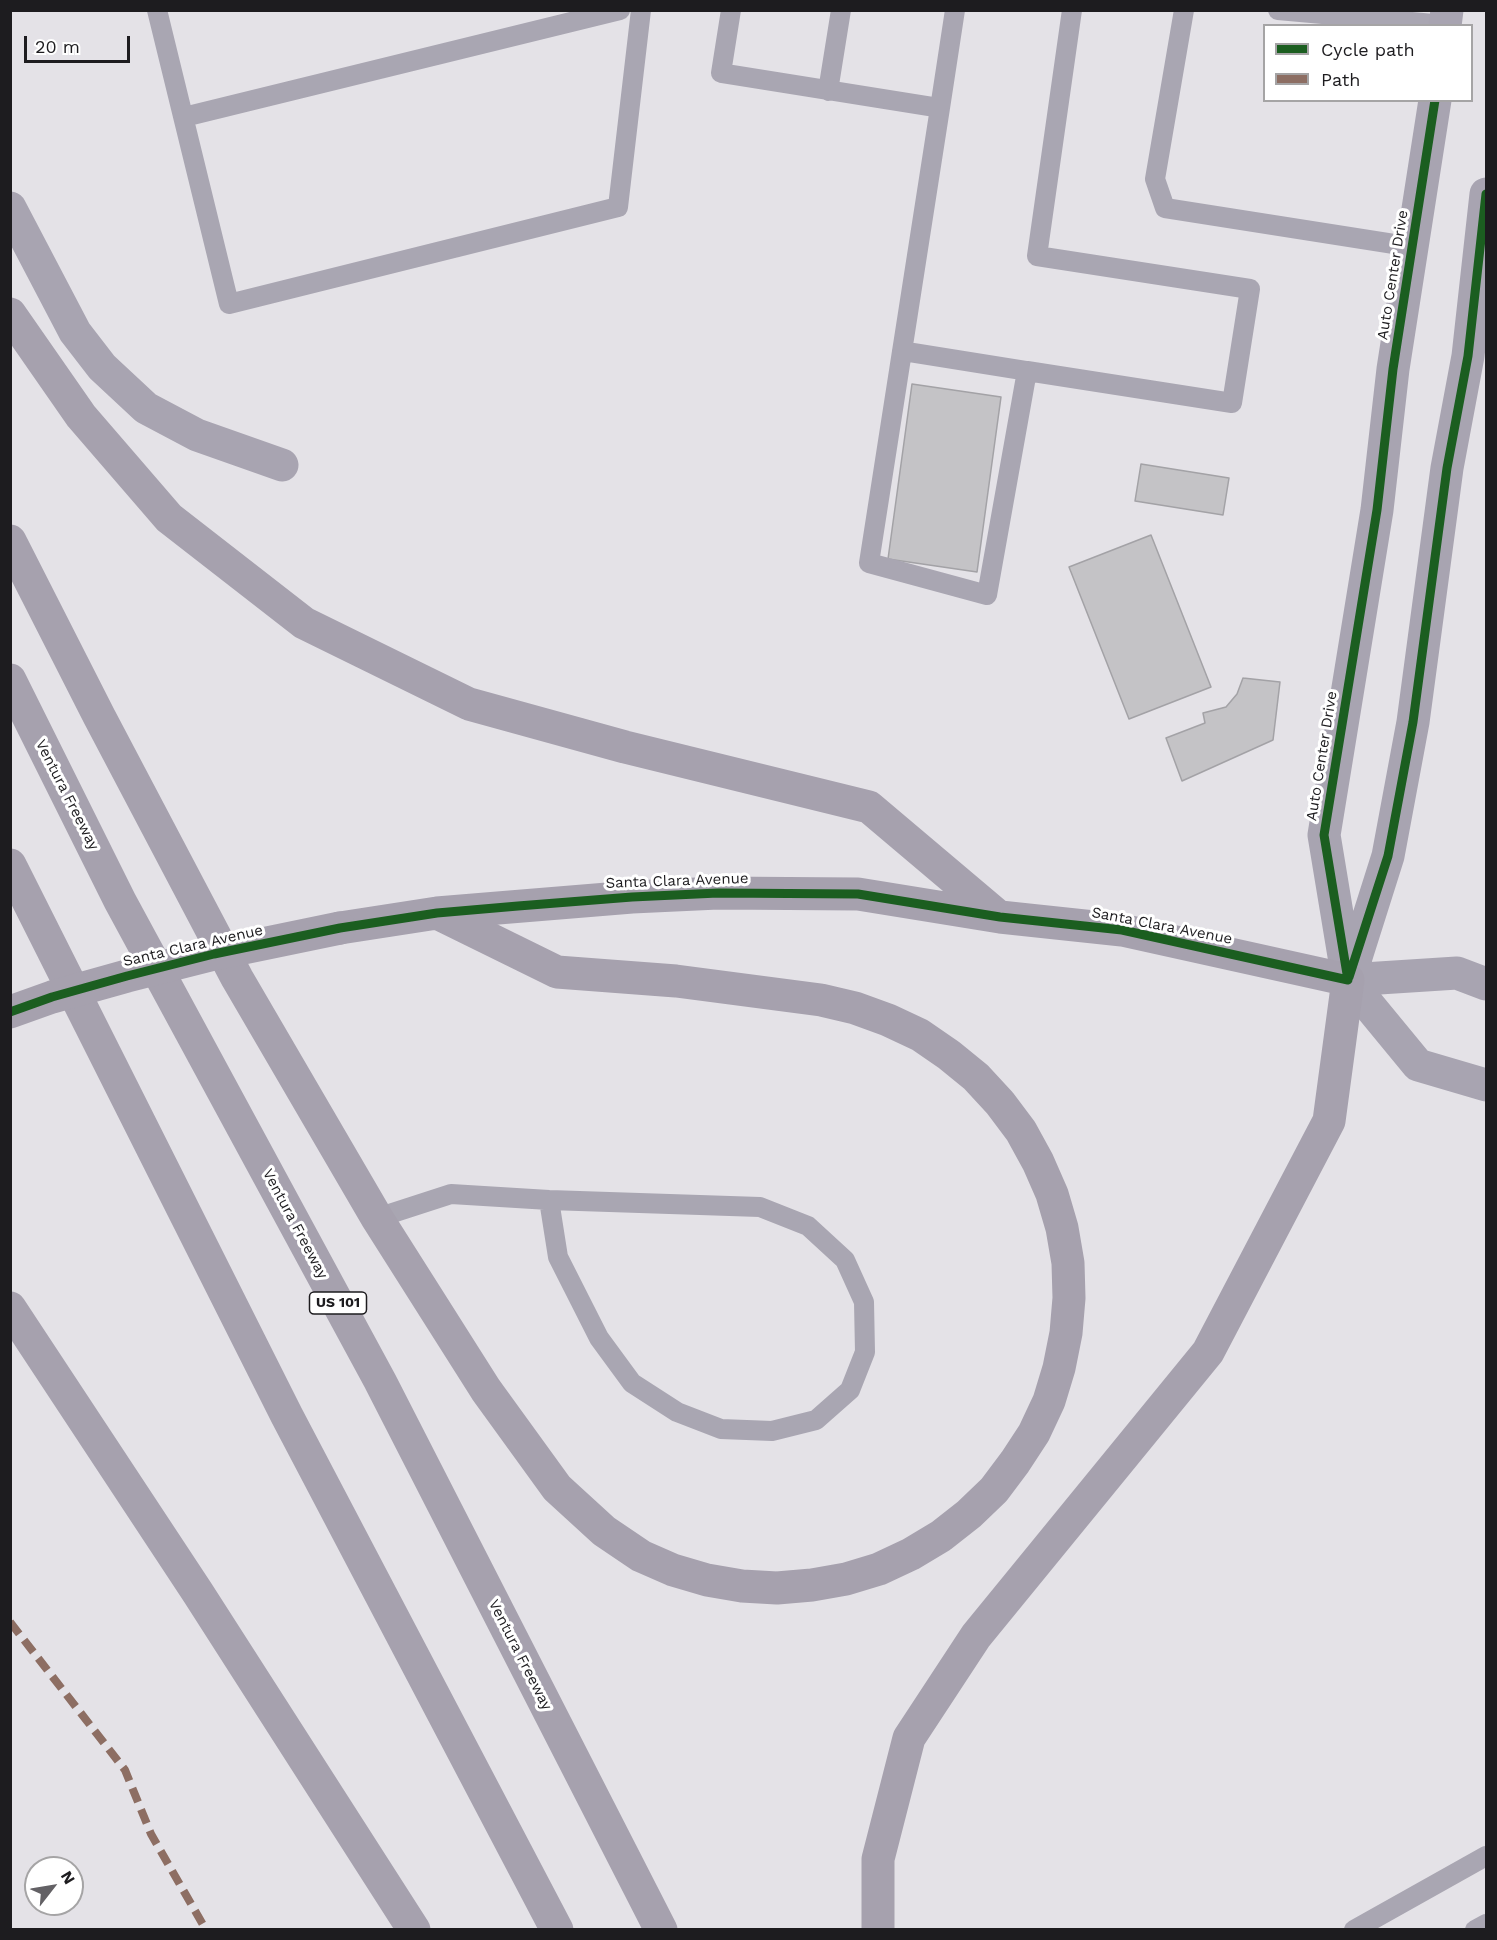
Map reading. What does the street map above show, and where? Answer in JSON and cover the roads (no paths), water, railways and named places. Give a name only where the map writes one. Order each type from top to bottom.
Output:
[{"type":"highway","points":[[10,314],[81,416],[169,518],[304,623],[469,704],[625,747],[868,807],[1000,917]]},
{"type":"highway","points":[[10,540],[99,716],[237,978],[377,1218],[486,1390],[557,1488],[603,1531],[641,1556],[673,1570],[707,1580],[742,1586],[777,1588],[812,1585],[846,1579],[879,1569],[932,1542],[969,1514],[994,1490],[1015,1462],[1049,1401],[1066,1333],[1069,1298],[1068,1263],[1062,1228],[1052,1194],[1038,1162],[1000,1103],[976,1077],[920,1035],[855,1008],[821,1000],[676,981],[557,972],[437,913]]},
{"type":"highway","name":"Ventura Freeway","points":[[10,680],[120,901],[380,1381],[661,1929]]},
{"type":"highway","points":[[10,865],[287,1416],[557,1929]]},
{"type":"highway","name":"Santa Clara Avenue","points":[[10,1012],[52,997],[127,976],[214,954],[340,927],[437,913],[632,897],[718,893],[858,894],[1000,917],[1122,930],[1348,980]]},
{"type":"highway","points":[[878,1929],[878,1858],[909,1738],[976,1636],[1208,1352],[1329,1120],[1348,980]]},
{"type":"highway","points":[[10,1308],[198,1593],[414,1929]]},
{"type":"street","name":"Auto Center Drive","points":[[1348,980],[1324,835],[1377,510],[1393,369],[1435,102]]},
{"type":"street","points":[[1486,194],[1468,356],[1447,468],[1413,722],[1388,856],[1348,980],[1418,1065],[1486,1085]]},
{"type":"street","points":[[10,208],[75,332],[102,367],[146,408],[197,435],[282,465]]},
{"type":"street","name":"Santa Clara Avenue","points":[[1348,980],[1457,973],[1486,984]]},
{"type":"lane","points":[[157,10],[230,304],[618,207],[641,10]]},
{"type":"lane","points":[[184,117],[620,10]]},
{"type":"lane","points":[[731,10],[721,74],[939,108]]},
{"type":"lane","points":[[828,91],[841,10]]},
{"type":"lane","points":[[955,10],[869,563],[987,595],[1027,371]]},
{"type":"lane","points":[[902,351],[1232,403],[1250,290],[1037,256],[1072,10]]},
{"type":"lane","points":[[1184,10],[1155,179],[1165,208],[1413,247]]},
{"type":"lane","points":[[1286,11],[1434,24]]},
{"type":"lane","points":[[377,1218],[451,1194],[549,1200],[760,1207],[808,1226],[845,1260],[864,1302],[865,1352],[850,1390],[816,1420],[772,1431],[721,1429],[676,1412],[632,1383],[599,1338],[558,1257],[549,1200]]},
{"type":"lane","points":[[1354,1929],[1486,1856]]},
{"type":"lane","points":[[1475,1929],[1486,1923]]}]
